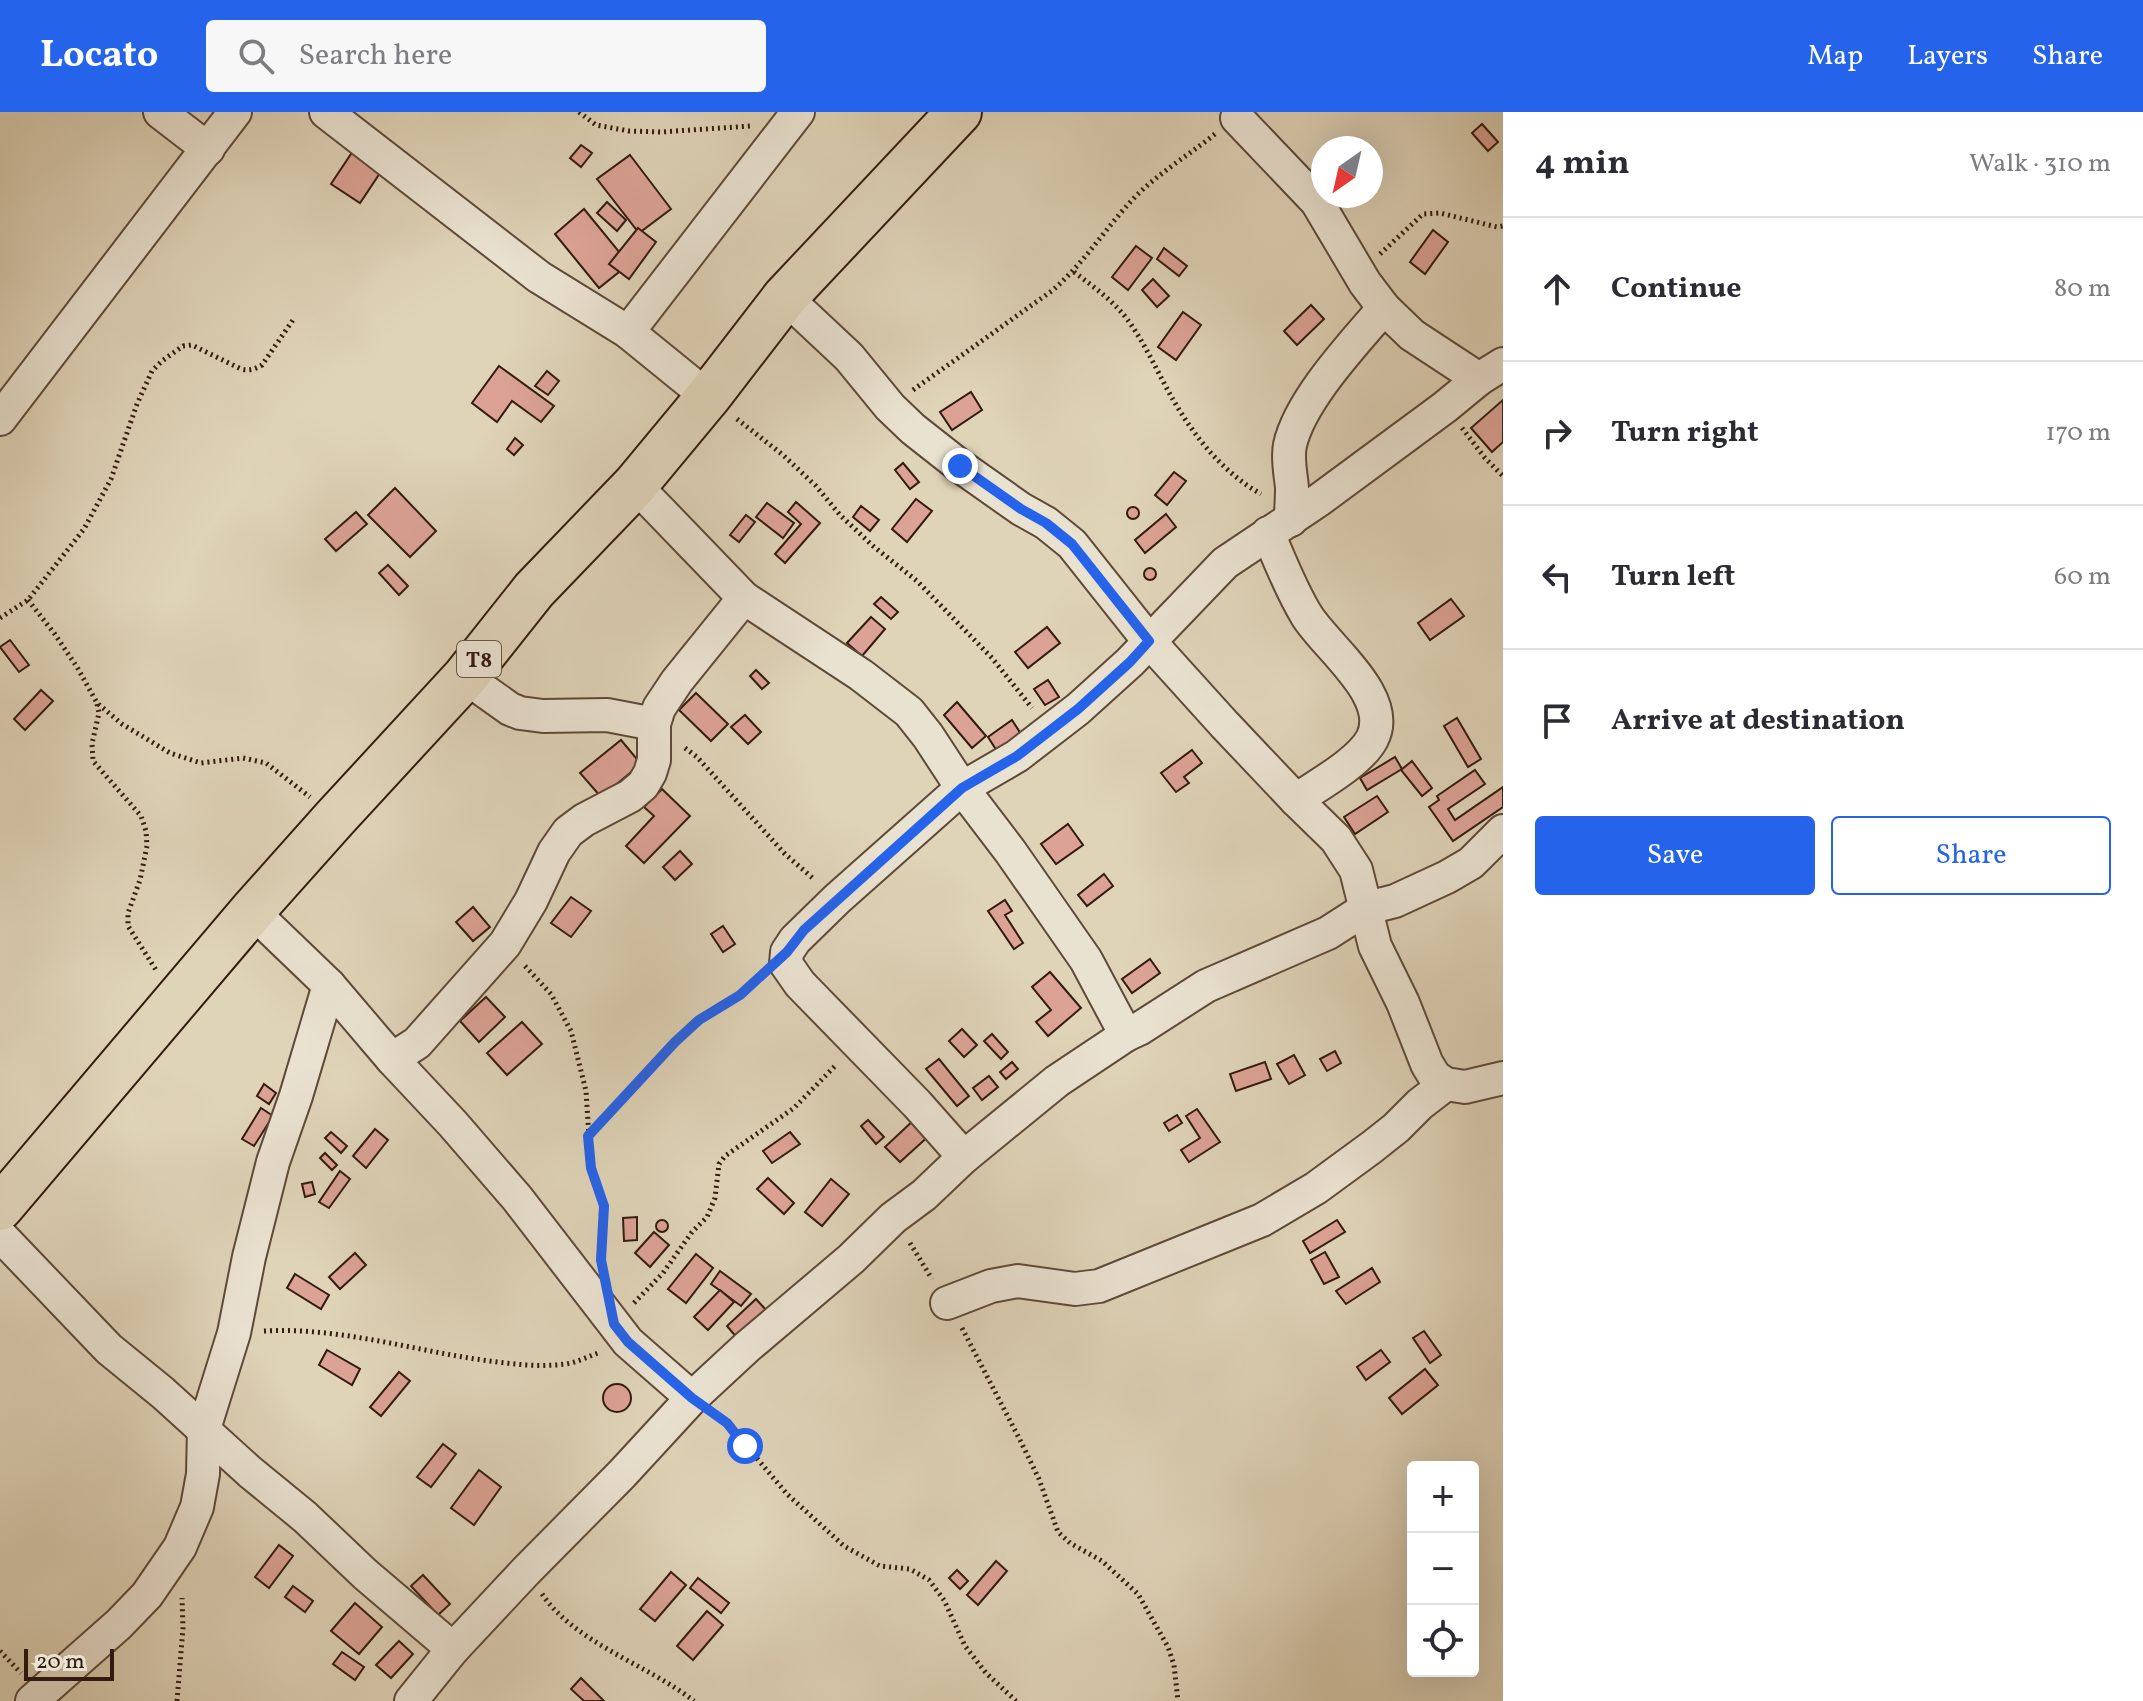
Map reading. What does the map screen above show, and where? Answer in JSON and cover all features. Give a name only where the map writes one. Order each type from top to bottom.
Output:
[{"type":"highway","name":"T8","points":[[0,1208],[252,911],[465,677],[534,590],[635,485],[785,297],[959,112]]},
{"type":"street","points":[[160,112],[208,149]]},
{"type":"street","points":[[0,419],[235,112]]},
{"type":"street","points":[[326,112],[539,277],[628,332],[708,397]]},
{"type":"street","points":[[628,332],[795,118]]},
{"type":"street","points":[[964,1157],[800,984],[786,964],[787,952],[804,930],[837,899],[962,788],[1017,756],[1078,709],[1130,662],[1225,563],[1491,371],[1412,335],[1384,308],[1360,275],[1317,202],[1237,118]]},
{"type":"street","points":[[785,297],[849,357],[890,407],[913,429],[960,466],[1072,544],[1149,641],[1336,839],[1356,870],[1375,946],[1435,1077],[1446,1084],[1465,1087],[1503,1078]]},
{"type":"street","points":[[1296,800],[1362,754],[1373,738],[1377,725],[1374,704],[1355,673],[1308,618],[1291,586],[1279,526],[1292,489],[1289,448],[1295,429],[1309,404],[1384,308]]},
{"type":"street","points":[[635,485],[744,598],[861,675],[909,712],[1086,960],[1126,1035]]},
{"type":"street","points":[[392,1059],[417,1043],[505,944],[568,832],[630,796],[643,785],[654,760],[654,724],[659,708],[744,598]]},
{"type":"street","points":[[465,677],[520,713],[543,716],[607,715],[654,724]]},
{"type":"street","points":[[411,1701],[453,1649],[692,1398],[851,1259],[893,1218],[1057,1081],[1206,986],[1328,933],[1367,908],[1395,901],[1447,877],[1471,863],[1503,831]]},
{"type":"street","points":[[252,911],[329,985],[453,1124],[517,1198],[621,1333],[692,1398]]},
{"type":"street","points":[[32,1701],[129,1615],[147,1595],[180,1547],[197,1507],[203,1474],[204,1429],[234,1333],[273,1162],[329,985]]},
{"type":"street","points":[[947,1303],[991,1286],[1018,1281],[1075,1289],[1099,1286],[1262,1220],[1316,1188],[1372,1147],[1446,1084]]},
{"type":"street","points":[[0,1235],[109,1349],[453,1649]]},
{"type":"path","points":[[579,112],[596,125],[629,131],[661,132],[795,118]]},
{"type":"path","points":[[890,407],[1053,290],[1074,272],[1159,174],[1237,118]]},
{"type":"path","points":[[1360,275],[1423,214],[1440,213],[1503,226]]},
{"type":"path","points":[[1074,272],[1111,300],[1131,324],[1171,397],[1205,448],[1228,470],[1264,495],[1273,506],[1279,526]]},
{"type":"path","points":[[0,618],[28,600],[84,529],[111,479],[152,371],[183,346],[192,345],[241,369],[256,369],[293,320]]},
{"type":"path","points":[[708,397],[783,455],[816,486],[840,515],[917,581],[992,658],[1050,730]]},
{"type":"path","points":[[1445,407],[1503,476]]},
{"type":"path","points":[[28,600],[54,633],[97,703],[122,724],[170,753],[201,763],[243,758],[266,763],[335,818]]},
{"type":"path","points":[[97,703],[99,713],[92,744],[93,761],[141,816],[146,831],[147,846],[140,880],[128,913],[128,926],[176,1001]]},
{"type":"path","points":[[654,724],[697,757],[785,854],[837,899]]},
{"type":"path","points":[[505,944],[551,994],[571,1031],[586,1091],[591,1168],[604,1206],[601,1260]]},
{"type":"path","points":[[588,1136],[675,1042],[699,1020],[740,995],[787,952]]},
{"type":"path","points":[[234,1333],[284,1330],[371,1339],[436,1353],[527,1366],[569,1364],[621,1333],[692,1232],[707,1217],[715,1198],[719,1164],[725,1156],[794,1108],[857,1043]]},
{"type":"path","points":[[893,1218],[973,1348],[1039,1479],[1058,1532],[1070,1543],[1102,1561],[1138,1594],[1168,1647],[1174,1665],[1178,1701]]},
{"type":"path","points":[[692,1398],[727,1423],[787,1494],[844,1546],[880,1566],[910,1569],[929,1580],[944,1600],[965,1646],[986,1673],[1016,1701]]},
{"type":"path","points":[[177,1701],[183,1628],[180,1547]]},
{"type":"path","points":[[526,1571],[547,1602],[572,1626],[694,1701]]},
{"type":"building","points":[[1482,124],[1498,142],[1488,151],[1472,133]]},
{"type":"building","points":[[581,145],[592,153],[581,167],[570,158]]},
{"type":"building","points":[[353,151],[382,170],[360,203],[331,184]]},
{"type":"building","points":[[630,155],[671,209],[639,233],[597,179]]},
{"type":"building","points":[[607,202],[626,220],[617,231],[597,213]]},
{"type":"building","points":[[584,209],[629,264],[599,288],[555,234]]},
{"type":"building","points":[[638,228],[656,242],[629,279],[609,264]]},
{"type":"building","points":[[1433,230],[1448,242],[1425,274],[1410,262]]},
{"type":"building","points":[[1136,246],[1152,258],[1128,290],[1112,277]]},
{"type":"building","points":[[1164,248],[1187,266],[1179,276],[1157,259]]},
{"type":"building","points":[[1153,279],[1169,296],[1157,307],[1142,290]]},
{"type":"building","points":[[1311,305],[1324,319],[1297,345],[1284,331]]},
{"type":"building","points":[[1183,312],[1201,325],[1176,360],[1158,347]]},
{"type":"building","points":[[499,366],[554,406],[541,422],[512,401],[497,422],[472,403]]},
{"type":"building","points":[[547,371],[559,381],[548,395],[535,386]]},
{"type":"building","points":[[971,392],[982,410],[952,430],[940,412]]},
{"type":"building","points":[[1503,400],[1503,442],[1492,452],[1471,428]]},
{"type":"building","points":[[515,438],[523,445],[514,455],[507,449]]},
{"type":"building","points":[[903,463],[919,482],[910,489],[895,470]]},
{"type":"building","points":[[1174,472],[1186,481],[1167,505],[1155,495]]},
{"type":"building","points":[[395,488],[436,531],[410,557],[368,515]]},
{"type":"building","points":[[916,499],[932,511],[907,542],[892,529]]},
{"type":"building","points":[[796,502],[820,523],[785,563],[775,554],[801,524],[788,512]]},
{"type":"building","points":[[767,503],[794,523],[783,538],[756,517]]},
{"type":"building","points":[[861,506],[879,520],[870,531],[853,517]]},
{"type":"building","points":[[1133,507],[1139,513],[1133,519],[1127,513]]},
{"type":"building","points":[[356,512],[367,524],[336,551],[325,539]]},
{"type":"building","points":[[1166,514],[1176,527],[1145,553],[1135,540]]},
{"type":"building","points":[[746,515],[755,522],[739,542],[730,535]]},
{"type":"building","points":[[388,565],[408,586],[399,595],[379,573]]},
{"type":"building","points":[[1150,568],[1156,574],[1150,580],[1144,574]]},
{"type":"building","points":[[881,597],[898,612],[891,619],[874,604]]},
{"type":"building","points":[[1451,599],[1464,616],[1430,640],[1418,623]]},
{"type":"building","points":[[871,617],[885,629],[862,656],[847,643]]},
{"type":"building","points":[[1047,627],[1060,643],[1028,668],[1015,652]]},
{"type":"building","points":[[10,640],[29,665],[19,672],[0,647]]},
{"type":"building","points":[[756,670],[769,683],[762,689],[750,676]]},
{"type":"building","points":[[1048,680],[1059,697],[1045,705],[1034,689]]},
{"type":"building","points":[[41,690],[53,701],[25,730],[14,719]]},
{"type":"building","points":[[696,693],[728,724],[711,741],[679,710]]},
{"type":"building","points":[[957,702],[986,736],[972,748],[944,715]]},
{"type":"building","points":[[745,715],[761,732],[748,744],[731,727]]},
{"type":"building","points":[[1457,718],[1481,759],[1468,767],[1444,726]]},
{"type":"building","points":[[1012,720],[1021,734],[997,751],[988,737]]},
{"type":"building","points":[[621,740],[641,764],[601,797],[580,773]]},
{"type":"building","points":[[1192,750],[1202,763],[1184,777],[1189,783],[1176,792],[1161,773]]},
{"type":"building","points":[[1395,757],[1402,769],[1367,790],[1360,778]]},
{"type":"building","points":[[1412,761],[1432,788],[1422,796],[1401,770]]},
{"type":"building","points":[[1475,770],[1485,784],[1448,809],[1455,820],[1503,787],[1503,807],[1453,841],[1429,807],[1439,800],[1437,796]]},
{"type":"building","points":[[662,789],[690,816],[644,863],[626,846],[654,816],[644,807]]},
{"type":"building","points":[[1377,796],[1388,812],[1355,834],[1344,817]]},
{"type":"building","points":[[1068,824],[1083,845],[1056,864],[1041,844]]},
{"type":"building","points":[[680,851],[692,864],[675,880],[663,867]]},
{"type":"building","points":[[1104,874],[1113,886],[1087,906],[1078,895]]},
{"type":"building","points":[[571,897],[591,911],[571,937],[551,923]]},
{"type":"building","points":[[1005,900],[1012,911],[1005,915],[1023,943],[1014,949],[988,911]]},
{"type":"building","points":[[473,907],[490,927],[473,941],[456,922]]},
{"type":"building","points":[[723,926],[735,944],[723,952],[711,934]]},
{"type":"building","points":[[1150,959],[1160,973],[1132,993],[1122,979]]},
{"type":"building","points":[[1050,972],[1081,1008],[1048,1036],[1036,1022],[1051,1010],[1032,987]]},
{"type":"building","points":[[486,997],[505,1017],[479,1042],[460,1021]]},
{"type":"building","points":[[522,1022],[542,1044],[507,1075],[487,1053]]},
{"type":"building","points":[[962,1029],[977,1045],[964,1057],[949,1041]]},
{"type":"building","points":[[992,1034],[1008,1052],[1001,1059],[984,1041]]},
{"type":"building","points":[[1335,1051],[1341,1063],[1327,1071],[1320,1059]]},
{"type":"building","points":[[1294,1055],[1305,1075],[1289,1084],[1277,1064]]},
{"type":"building","points":[[939,1059],[969,1096],[957,1106],[926,1069]]},
{"type":"building","points":[[1012,1062],[1018,1069],[1006,1079],[1000,1072]]},
{"type":"building","points":[[1265,1062],[1271,1079],[1236,1091],[1230,1074]]},
{"type":"building","points":[[989,1076],[998,1087],[982,1100],[973,1088]]},
{"type":"building","points":[[264,1084],[276,1093],[269,1104],[257,1096]]},
{"type":"building","points":[[261,1108],[273,1116],[254,1146],[242,1139]]},
{"type":"building","points":[[1197,1109],[1220,1142],[1189,1162],[1181,1150],[1200,1138],[1186,1116]]},
{"type":"building","points":[[1177,1115],[1182,1123],[1169,1131],[1164,1123]]},
{"type":"building","points":[[916,1118],[931,1134],[900,1162],[885,1147]]},
{"type":"building","points":[[868,1120],[884,1137],[876,1144],[861,1126]]},
{"type":"building","points":[[375,1129],[388,1140],[366,1168],[353,1156]]},
{"type":"building","points":[[331,1132],[347,1146],[341,1153],[325,1138]]},
{"type":"building","points":[[790,1132],[800,1144],[772,1163],[763,1151]]},
{"type":"building","points":[[325,1153],[337,1165],[332,1170],[320,1158]]},
{"type":"building","points":[[340,1171],[350,1179],[329,1208],[319,1202]]},
{"type":"building","points":[[768,1178],[794,1203],[784,1214],[757,1189]]},
{"type":"building","points":[[831,1179],[849,1194],[822,1226],[805,1212]]},
{"type":"building","points":[[312,1182],[315,1194],[305,1197],[302,1184]]},
{"type":"building","points":[[637,1217],[637,1240],[624,1241],[623,1218]]},
{"type":"building","points":[[662,1220],[668,1226],[662,1232],[656,1226]]},
{"type":"building","points":[[1337,1220],[1345,1232],[1310,1253],[1303,1241]]},
{"type":"building","points":[[654,1232],[669,1245],[650,1267],[635,1253]]},
{"type":"building","points":[[1325,1252],[1339,1277],[1324,1284],[1311,1260]]},
{"type":"building","points":[[355,1253],[366,1265],[340,1289],[329,1277]]},
{"type":"building","points":[[696,1254],[713,1268],[686,1303],[668,1289]]},
{"type":"building","points":[[1372,1268],[1380,1282],[1346,1304],[1336,1291]]},
{"type":"building","points":[[720,1271],[751,1294],[741,1306],[711,1284]]},
{"type":"building","points":[[295,1274],[329,1295],[321,1309],[287,1288]]},
{"type":"building","points":[[720,1290],[734,1302],[708,1330],[694,1317]]},
{"type":"building","points":[[756,1299],[768,1312],[738,1339],[727,1326]]},
{"type":"building","points":[[1424,1331],[1441,1355],[1430,1363],[1413,1338]]},
{"type":"building","points":[[327,1350],[360,1369],[352,1385],[319,1365]]},
{"type":"building","points":[[1381,1350],[1390,1362],[1366,1380],[1357,1367]]},
{"type":"building","points":[[1425,1369],[1438,1385],[1402,1414],[1389,1398]]},
{"type":"building","points":[[399,1372],[410,1381],[381,1416],[370,1407]]},
{"type":"building","points":[[617,1384],[627,1388],[631,1398],[627,1408],[617,1412],[607,1408],[603,1398],[607,1388]]},
{"type":"building","points":[[443,1444],[456,1454],[431,1487],[417,1477]]},
{"type":"building","points":[[479,1470],[501,1487],[474,1525],[451,1508]]},
{"type":"building","points":[[279,1545],[293,1556],[269,1588],[255,1577]]},
{"type":"building","points":[[996,1561],[1007,1571],[978,1605],[967,1595]]},
{"type":"building","points":[[957,1570],[968,1581],[960,1589],[949,1578]]},
{"type":"building","points":[[671,1572],[686,1585],[655,1621],[640,1609]]},
{"type":"building","points":[[423,1575],[450,1604],[438,1615],[411,1586]]},
{"type":"building","points":[[698,1578],[729,1603],[721,1613],[690,1588]]},
{"type":"building","points":[[293,1586],[313,1601],[305,1612],[285,1597]]},
{"type":"building","points":[[355,1603],[382,1627],[359,1654],[331,1631]]},
{"type":"building","points":[[707,1611],[723,1625],[693,1660],[677,1646]]},
{"type":"building","points":[[399,1641],[413,1654],[391,1678],[376,1665]]},
{"type":"building","points":[[342,1652],[364,1667],[355,1680],[333,1664]]},
{"type":"building","points":[[581,1678],[604,1701],[584,1701],[571,1689]]},
{"type":"route","points":[[745,1446],[727,1423],[692,1398],[628,1342],[614,1324],[601,1260],[604,1206],[591,1168],[588,1136],[699,1020],[740,995],[787,952],[804,930],[837,899],[962,788],[1017,756],[1078,709],[1149,641],[1072,544],[960,466]]}]
